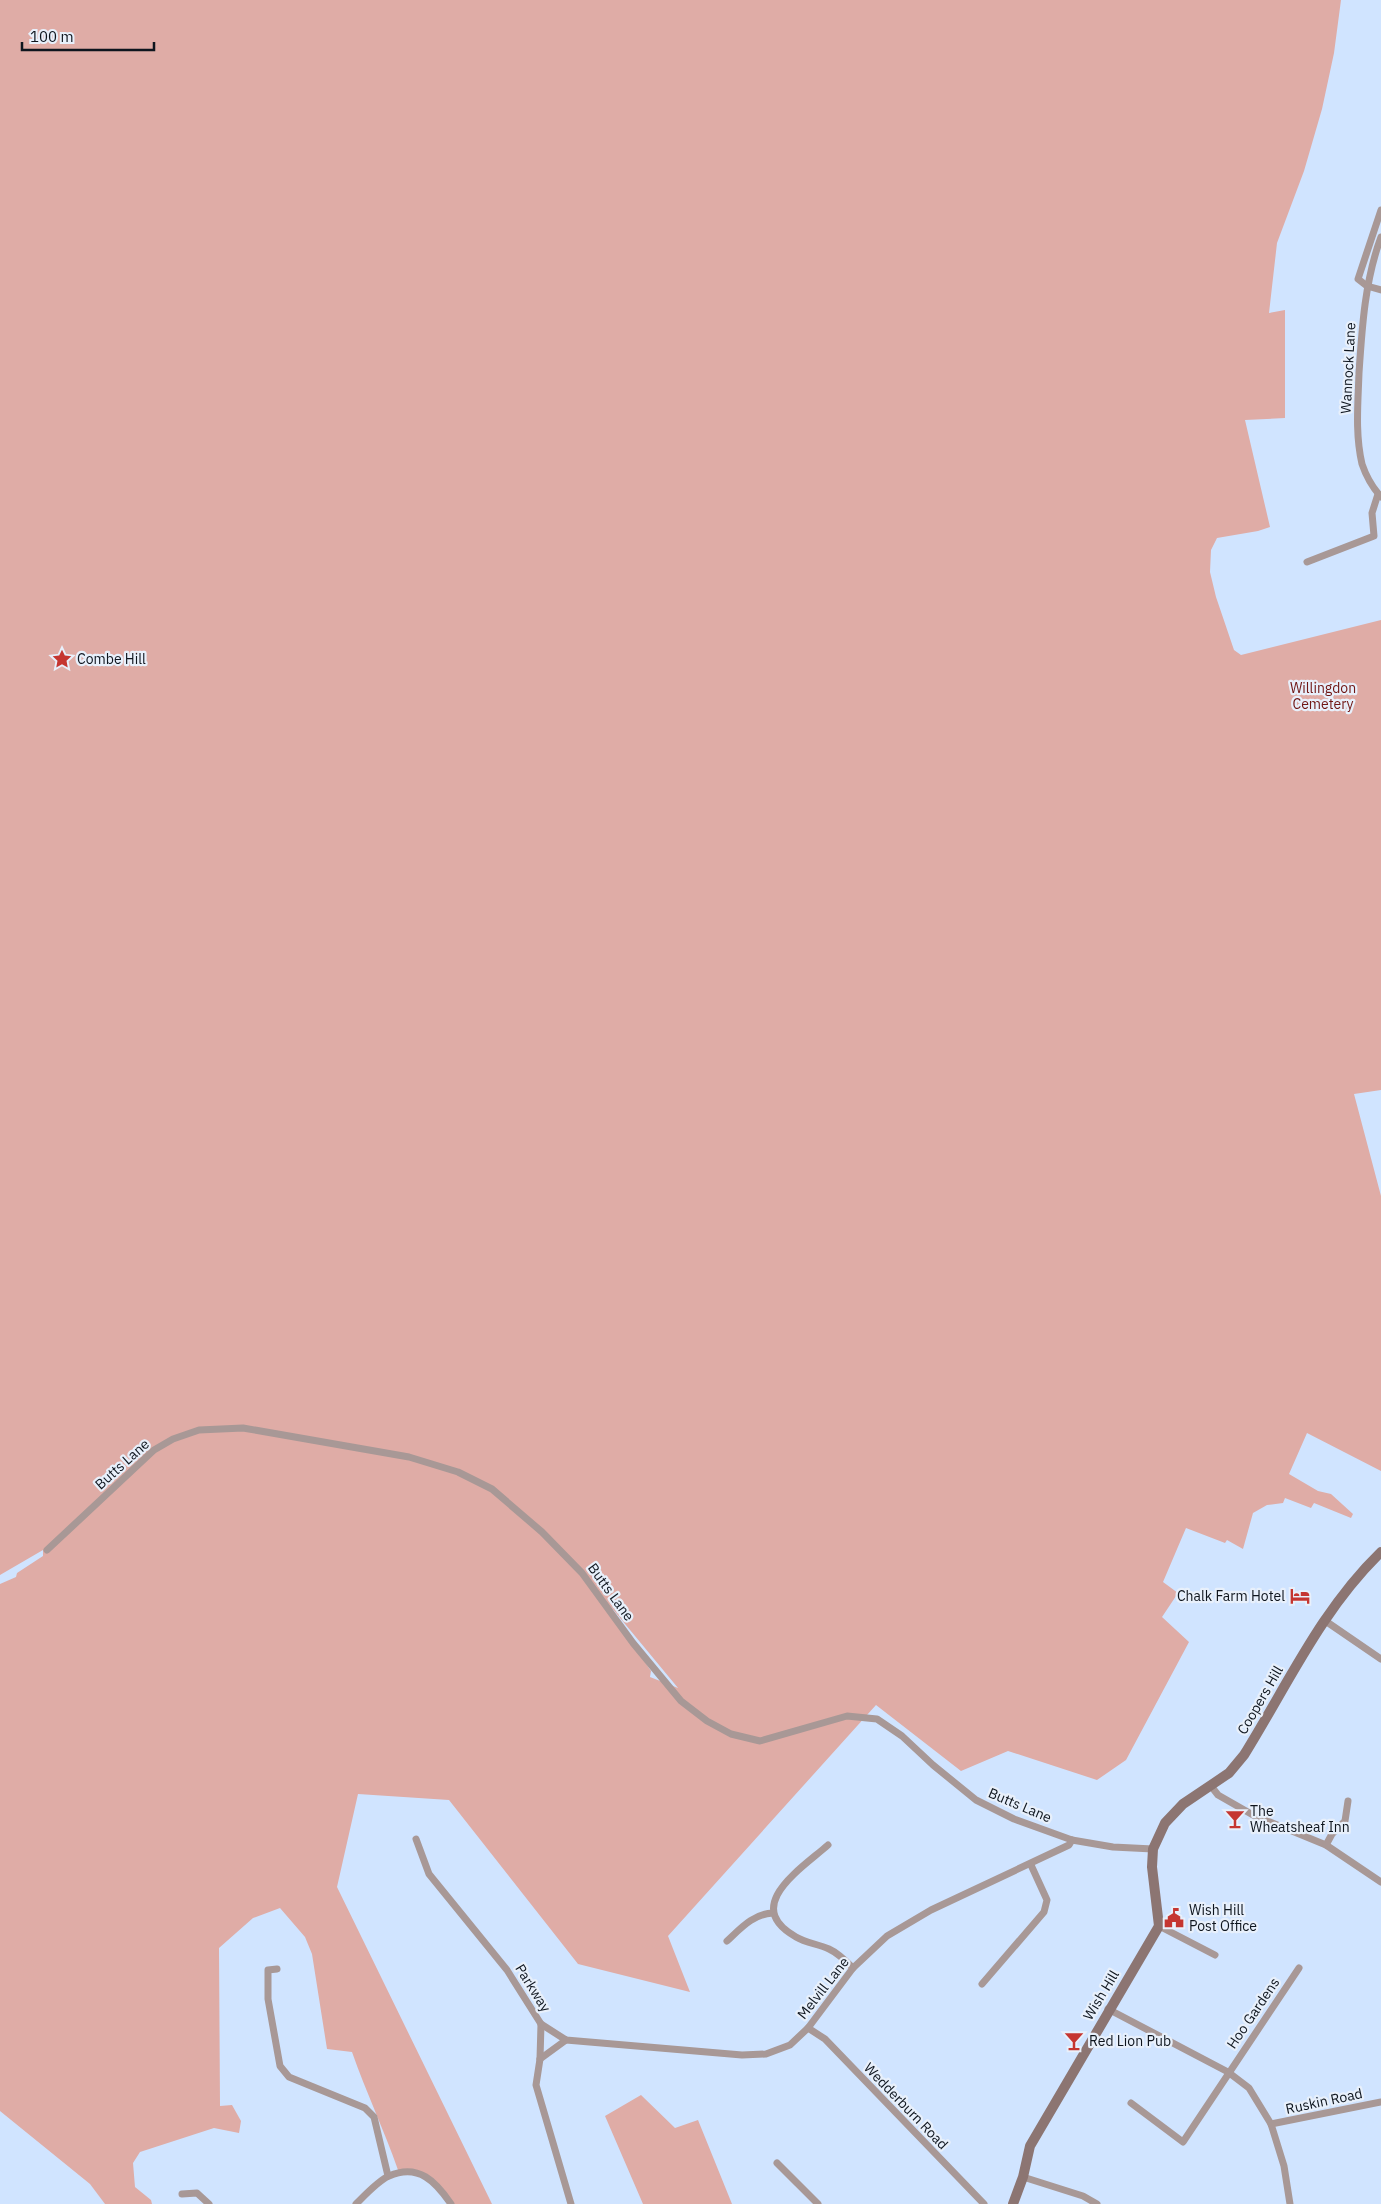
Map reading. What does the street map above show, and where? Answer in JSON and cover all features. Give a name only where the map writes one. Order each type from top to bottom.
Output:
[{"type":"street","points":[[1381,210],[1358,279],[1367,286],[1381,290]]},
{"type":"street","name":"Wannock Lane","points":[[1380,495],[1363,466],[1357,435],[1362,332],[1367,286],[1373,258],[1381,237]]},
{"type":"street","points":[[1307,562],[1374,536],[1372,513],[1380,495]]},
{"type":"street","name":"Butts Lane","points":[[47,1550],[154,1450],[173,1439],[199,1430],[243,1428],[408,1457],[458,1472],[492,1489],[519,1510],[582,1573],[632,1644],[681,1701],[707,1721],[731,1734],[760,1741],[847,1716],[877,1719],[902,1736],[933,1765],[976,1800],[1014,1819],[1072,1840],[1112,1847],[1153,1849]]},
{"type":"street","name":"Coopers Hill","points":[[1153,1849],[1165,1823],[1183,1804],[1229,1773],[1244,1756],[1324,1620],[1352,1584],[1381,1552]]},
{"type":"street","points":[[1324,1620],[1381,1659]]},
{"type":"street","points":[[1211,1786],[1218,1795],[1253,1815],[1305,1838],[1326,1845],[1381,1882]]},
{"type":"street","points":[[1326,1845],[1332,1834],[1345,1821],[1348,1802]]},
{"type":"street","name":"Parkway","points":[[416,1839],[430,1874],[507,1970],[541,2024],[540,2059],[536,2085],[571,2204]]},
{"type":"street","name":"Melvill Lane","points":[[566,2040],[742,2054],[766,2054],[790,2045],[808,2028],[853,1968],[887,1936],[931,1910],[1031,1865],[1069,1845],[1072,1840]]},
{"type":"street","points":[[828,1845],[780,1889],[774,1899],[772,1913],[782,1928],[838,1954],[853,1968]]},
{"type":"street","points":[[1153,1849],[1152,1867],[1159,1926],[1215,1955]]},
{"type":"street","points":[[982,1984],[1044,1912],[1047,1900],[1031,1865]]},
{"type":"street","points":[[727,1941],[761,1913],[772,1913]]},
{"type":"street","name":"Wish Hill","points":[[1013,2204],[1023,2177],[1030,2146],[1108,2009],[1159,1926]]},
{"type":"street","name":"Hoo Gardens","points":[[1131,2103],[1183,2142],[1299,1968]]},
{"type":"street","points":[[277,1969],[268,1970],[268,1999],[280,2066],[289,2077],[365,2108],[374,2118],[388,2176]]},
{"type":"street","points":[[1108,2009],[1228,2072],[1249,2088],[1271,2124],[1284,2166],[1290,2204]]},
{"type":"street","points":[[540,2059],[566,2040],[541,2024]]},
{"type":"street","name":"Wedderburn Road","points":[[808,2028],[825,2040],[984,2204]]},
{"type":"street","name":"Ruskin Road","points":[[1271,2124],[1381,2102]]},
{"type":"street","points":[[777,2163],[818,2204]]},
{"type":"street","points":[[356,2204],[388,2176],[417,2173],[436,2183],[451,2204]]},
{"type":"street","points":[[1023,2177],[1083,2196],[1097,2204]]},
{"type":"street","points":[[197,2193],[201,2184]]},
{"type":"street","points":[[182,2194],[197,2193],[209,2204]]},
{"type":"green space","name":"Willingdon Cemetery","points":[[0,0],[1341,0],[1334,53],[1322,109],[1304,171],[1277,243],[1269,313],[1285,310],[1285,418],[1245,420],[1270,527],[1217,538],[1211,550],[1210,572],[1216,597],[1234,650],[1241,655],[1381,620],[1381,1090],[1354,1094],[1381,1196],[1381,1471],[1307,1433],[1289,1474],[1318,1491],[1331,1494],[1353,1514],[1351,1518],[1314,1503],[1311,1508],[1285,1498],[1283,1503],[1267,1505],[1253,1513],[1243,1549],[1227,1540],[1225,1543],[1186,1528],[1163,1582],[1178,1593],[1162,1617],[1189,1642],[1126,1760],[1097,1780],[1008,1751],[961,1771],[876,1705],[668,1936],[690,1992],[578,1964],[449,1800],[358,1794],[337,1887],[492,2204],[452,2204],[428,2178],[398,2170],[352,2052],[327,2049],[312,1954],[305,1937],[280,1908],[253,1918],[219,1948],[220,2106],[232,2105],[241,2121],[239,2133],[214,2128],[140,2152],[133,2163],[135,2187],[151,2200],[152,2204],[105,2204],[90,2184],[0,2111],[0,1584],[16,1577],[17,1573],[43,1556],[43,1550],[0,1575]],"holes":[[[611,1607],[678,1688],[650,1677],[651,1671],[620,1625]]]},
{"type":"green space","points":[[641,2095],[675,2128],[698,2120],[732,2204],[643,2204],[605,2116]]},
{"type":"place","name":"Combe Hill","points":[[62,659]]},
{"type":"place","name":"Chalk Farm Hotel","points":[[1300,1596]]},
{"type":"place","name":"The Wheatsheaf Inn","points":[[1235,1819]]},
{"type":"place","name":"Wish Hill Post Office","points":[[1174,1918]]},
{"type":"place","name":"Red Lion Pub","points":[[1074,2041]]}]
